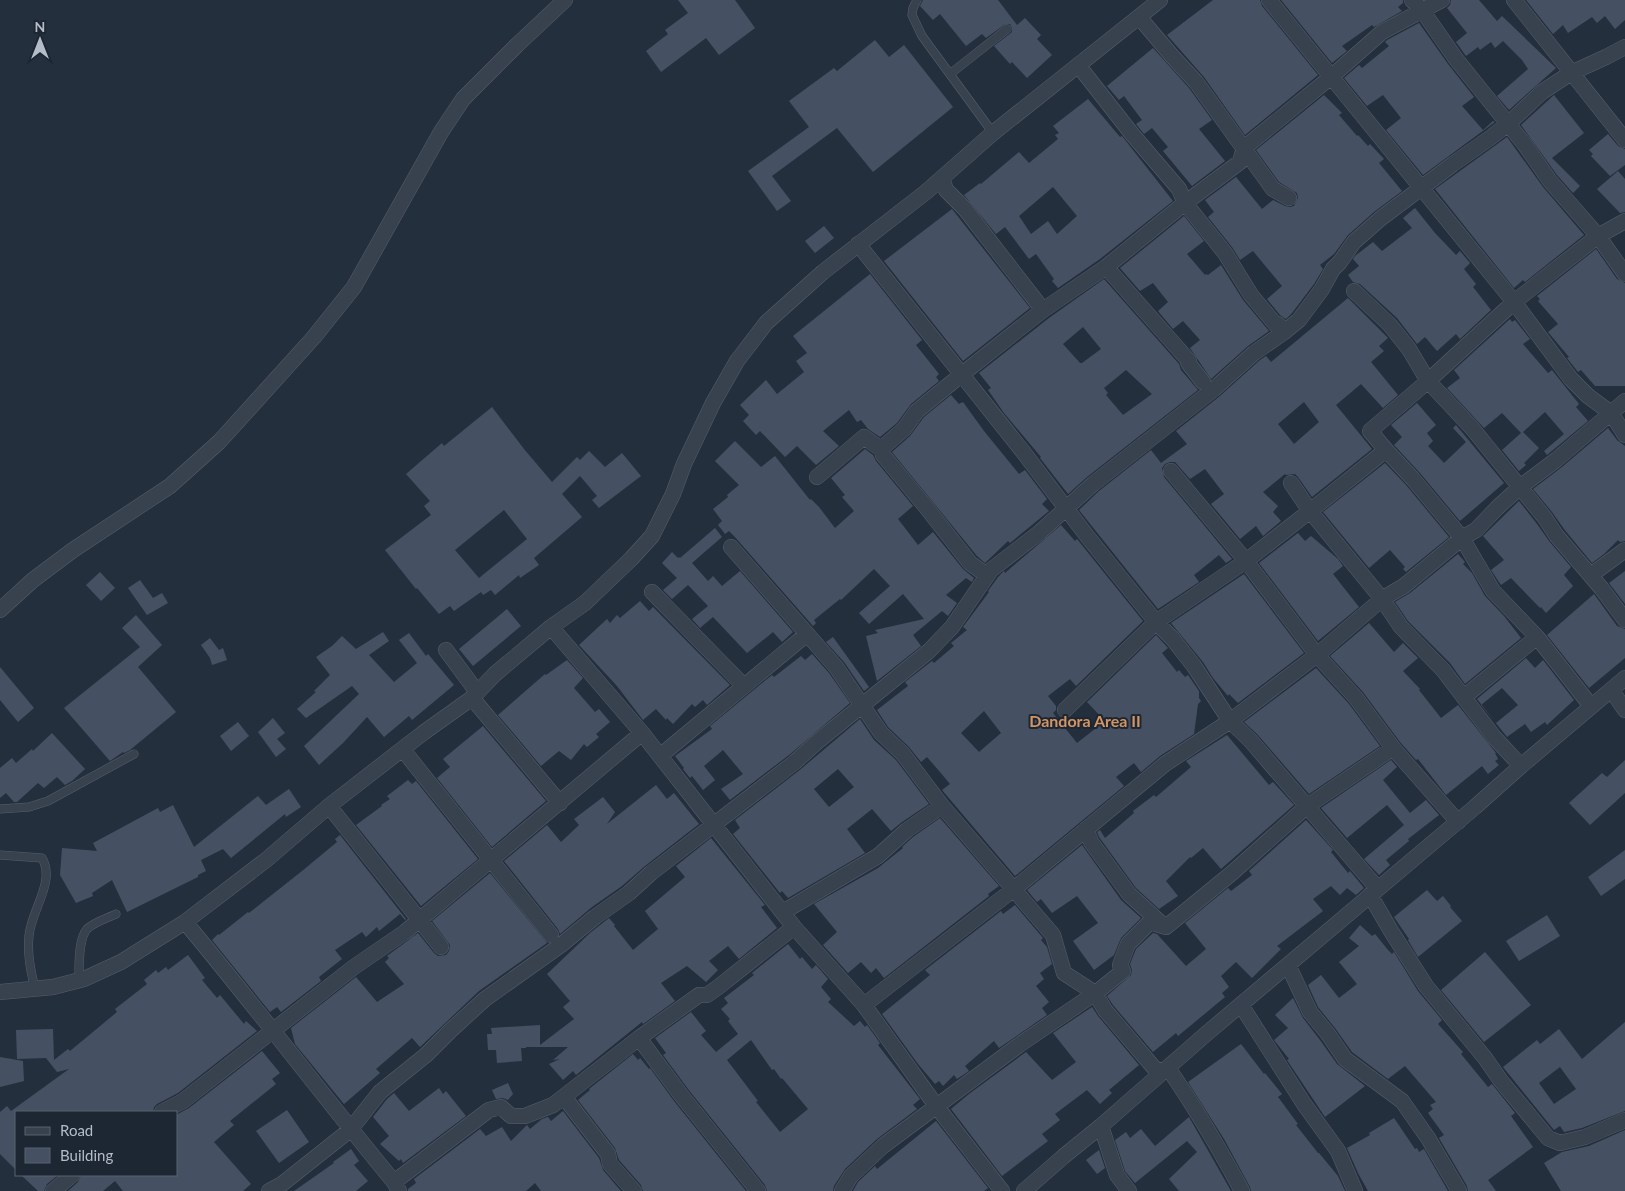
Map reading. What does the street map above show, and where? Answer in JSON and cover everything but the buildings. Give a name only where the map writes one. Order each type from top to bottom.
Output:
[{"type":"street","points":[[0,610],[33,580],[73,550],[170,486],[219,442],[314,337],[354,287],[441,132],[463,100],[565,0]]},
{"type":"street","points":[[0,992],[35,990],[79,980],[121,962],[185,922],[266,860],[329,806],[474,695],[495,674],[551,627],[585,603],[652,536],[673,494],[684,464],[712,403],[737,361],[766,323],[823,272],[942,178],[993,132],[1160,0]]},
{"type":"street","points":[[1269,0],[1514,302],[1571,379],[1588,396],[1611,412],[1625,435]]},
{"type":"street","points":[[881,448],[904,429],[916,411],[961,375],[1043,310],[1106,267],[1240,162],[1244,148],[1331,77],[1382,32],[1417,5],[1442,0]]},
{"type":"street","points":[[1514,0],[1625,140]]},
{"type":"street","points":[[1417,5],[1456,59],[1525,145],[1550,181],[1598,236],[1625,274]]},
{"type":"street","points":[[1139,17],[1196,82],[1273,189],[1289,198]]},
{"type":"street","points":[[269,1191],[282,1184],[350,1130],[380,1092],[426,1055],[485,999],[561,945],[595,917],[629,893],[651,873],[795,762],[824,736],[929,651],[952,627],[991,570],[1066,509],[1092,484],[1214,389],[1254,353],[1298,320],[1322,289],[1332,268],[1340,262],[1354,242],[1380,219],[1508,124],[1542,92],[1571,73],[1625,47]]},
{"type":"street","points":[[1078,65],[1132,134],[1179,189],[1186,203],[1225,253],[1251,295],[1276,325],[1278,324],[1282,328]]},
{"type":"street","points":[[942,178],[946,190],[965,209],[1043,310]]},
{"type":"street","points":[[1591,706],[1537,638],[1493,591],[1462,538],[1370,431],[1514,302],[1598,236],[1625,221]]},
{"type":"street","points":[[858,244],[1066,509],[1156,622],[1172,638],[1194,666],[1230,720],[1250,740],[1374,892],[1391,931],[1426,986],[1486,1058],[1501,1082],[1548,1138],[1560,1143],[1585,1137],[1625,1120]]},
{"type":"street","points":[[1106,267],[1189,361],[1191,367],[1203,382]]},
{"type":"street","points":[[1354,290],[1390,325],[1409,349],[1428,381],[1472,428],[1625,620]]},
{"type":"street","points":[[864,1005],[1014,889],[1165,764],[1230,720],[1318,655],[1382,598],[1404,586],[1462,538],[1476,530],[1520,487],[1556,460],[1625,402]]},
{"type":"street","points":[[817,477],[864,437],[881,448],[883,455],[970,563],[981,571]]},
{"type":"street","points":[[1065,710],[1156,622],[1246,561],[1386,450]]},
{"type":"street","points":[[1171,471],[1246,561],[1318,655],[1356,698],[1393,748],[1458,822]]},
{"type":"street","points":[[1292,483],[1310,511],[1382,598],[1401,627],[1443,670],[1494,737],[1521,766]]},
{"type":"street","points":[[730,547],[836,667],[882,733],[903,754],[942,806],[1053,935],[1064,974],[1096,993],[1106,1010],[1154,1069],[1166,1069]]},
{"type":"street","points":[[1591,575],[1625,550]]},
{"type":"street","points":[[652,592],[744,686]]},
{"type":"street","points":[[551,627],[642,733],[794,927],[864,1005],[937,1107],[1002,1191]]},
{"type":"street","points":[[660,756],[807,634]]},
{"type":"street","points":[[1464,697],[1537,638]]},
{"type":"street","points":[[446,650],[474,695],[560,803]]},
{"type":"street","points":[[1024,1191],[1625,678]]},
{"type":"street","points":[[1612,691],[1625,710]]},
{"type":"street","points":[[164,1111],[183,1101],[354,967],[389,944],[492,861],[642,733]]},
{"type":"street","points":[[1166,927],[1232,873],[1306,807],[1393,748]]},
{"type":"street","points":[[403,750],[551,935]]},
{"type":"street","points":[[329,806],[441,947]]},
{"type":"street","points":[[783,912],[878,856],[906,830],[942,806]]},
{"type":"street","points":[[1086,829],[1091,842],[1129,894],[1166,927]]},
{"type":"street","points":[[185,922],[273,1030],[350,1130],[397,1186],[489,1110],[501,1107],[511,1116],[525,1116],[553,1105],[639,1038],[699,995],[707,994],[717,988],[794,927]]},
{"type":"street","points":[[842,1191],[851,1176],[883,1146],[1019,1046],[1096,993],[1123,971],[1120,965],[1128,944],[1150,922],[1166,927]]},
{"type":"street","points":[[1288,965],[1310,1012],[1345,1058],[1402,1101],[1428,1138],[1459,1191]]},
{"type":"street","points":[[1241,1005],[1304,1104],[1338,1151],[1355,1191]]},
{"type":"street","points":[[639,1038],[681,1096],[758,1191]]},
{"type":"street","points":[[1166,1069],[1190,1100],[1242,1191]]},
{"type":"street","points":[[564,1097],[608,1154],[610,1164],[634,1191]]},
{"type":"street","points":[[1101,1126],[1117,1176],[1129,1191]]},
{"type":"street","points":[[53,1191],[71,1176]]},
{"type":"lane","points":[[917,0],[912,15],[922,36],[993,132]]},
{"type":"lane","points":[[950,74],[1007,29]]},
{"type":"lane","points":[[0,808],[30,807],[48,801],[134,754]]},
{"type":"lane","points":[[0,855],[42,858],[47,866],[42,894],[32,917],[29,936],[29,962],[35,990]]},
{"type":"lane","points":[[79,980],[80,952],[84,933],[88,928],[116,914]]},
{"type":"district","name":"Dandora Area II","points":[[1085,720]]}]
